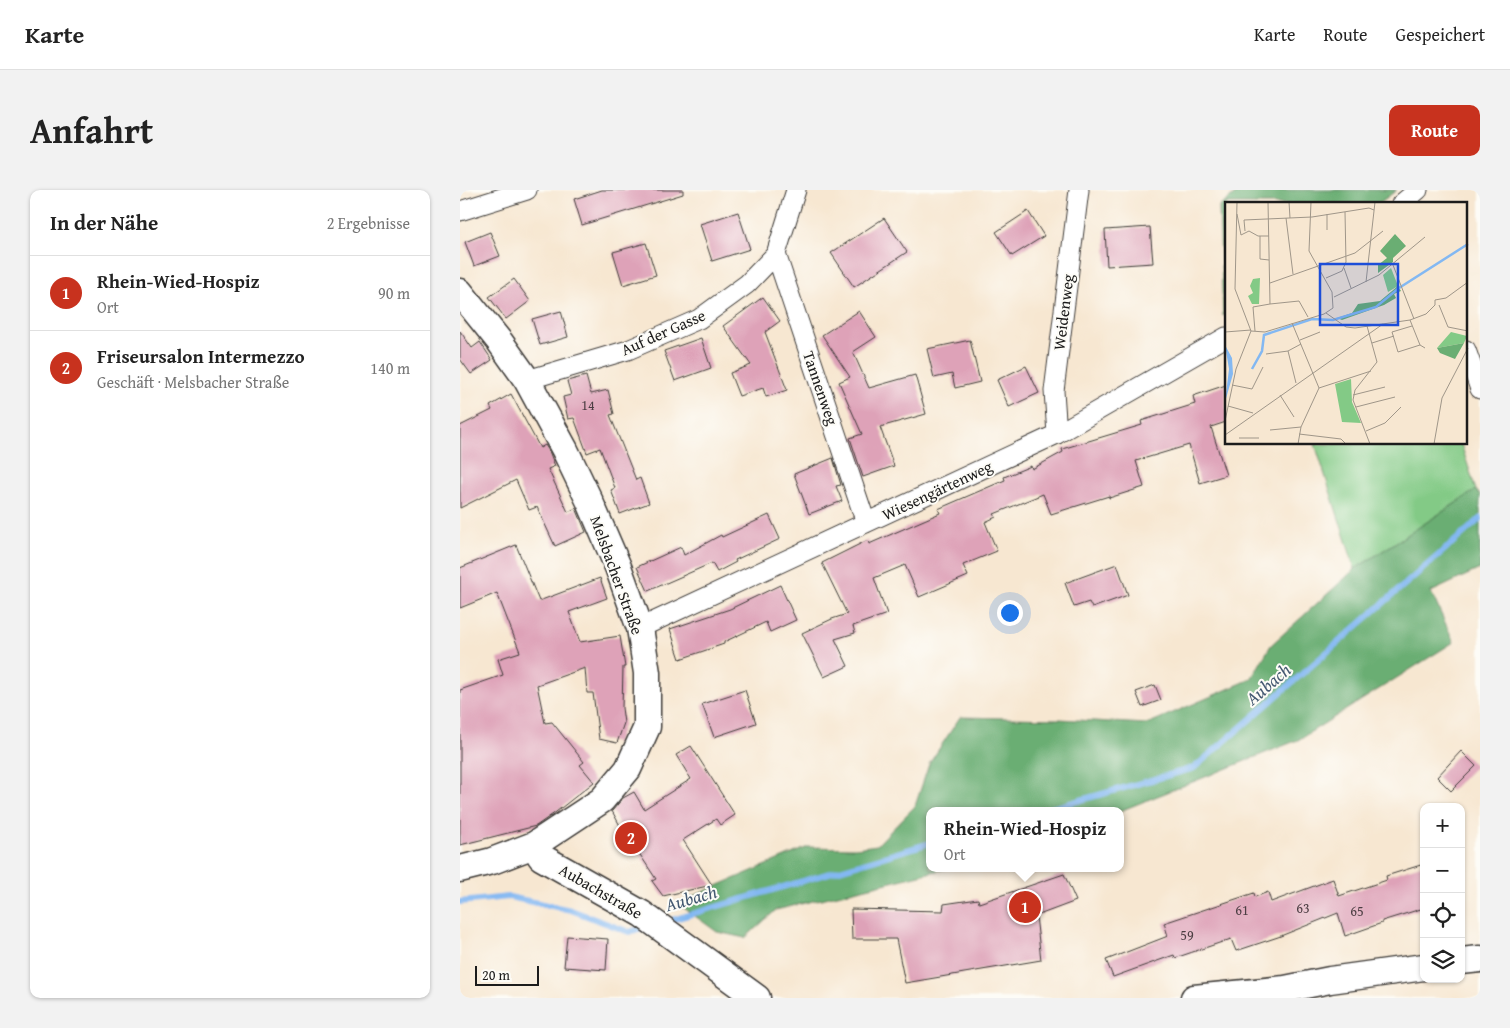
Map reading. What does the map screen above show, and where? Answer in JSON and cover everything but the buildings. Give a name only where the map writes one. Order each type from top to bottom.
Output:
[{"type":"street","points":[[460,211],[527,190]]},
{"type":"street","name":"Auf der Gasse","points":[[527,380],[628,350],[699,319],[747,284],[776,254],[796,190]]},
{"type":"street","name":"Weidenweg","points":[[1057,434],[1054,391],[1079,190]]},
{"type":"street","name":"Tannenweg","points":[[776,254],[866,523]]},
{"type":"street","name":"Melsbacher Straße","points":[[460,292],[500,342],[527,380],[565,450],[618,567],[640,628],[647,673],[647,727],[628,769],[602,800],[534,845]]},
{"type":"street","name":"Wiesengärtenweg","points":[[640,628],[1057,434],[1225,338]]},
{"type":"street","points":[[1468,356],[1480,389]]},
{"type":"street","points":[[460,869],[492,861],[534,845]]},
{"type":"street","name":"Aubachstraße","points":[[534,845],[541,857],[642,914],[758,998]]},
{"type":"street","points":[[1465,960],[1480,958]]},
{"type":"street","points":[[1194,998],[1276,993],[1330,980],[1420,967]]},
{"type":"green space","points":[[1240,190],[1397,190],[1381,202],[1225,202]]},
{"type":"green space","points":[[1225,202],[1225,315],[1223,316],[1219,207]]},
{"type":"green space","points":[[1315,445],[1461,445],[1476,490],[1355,569]]},
{"type":"green space","points":[[1476,490],[1480,495],[1480,569],[1431,592],[1454,642],[1298,740],[1124,809],[1124,807],[926,807],[926,872],[933,872],[776,910],[745,938],[717,932],[677,903],[808,847],[855,848],[877,845],[915,806],[929,764],[960,717],[1059,719],[1147,724],[1251,679],[1271,645],[1355,569]]},
{"type":"waterway","name":"Aubach","points":[[1056,807],[1194,768],[1480,519]]},
{"type":"waterway","name":"Aubach","points":[[665,922],[926,844]]},
{"type":"waterway","name":"Aubach","points":[[460,902],[509,897],[571,910],[629,932],[648,926]]},
{"type":"place","name":"Friseursalon Intermezzo","points":[[631,838]]},
{"type":"place","name":"Rhein-Wied-Hospiz","points":[[1025,907]]}]
